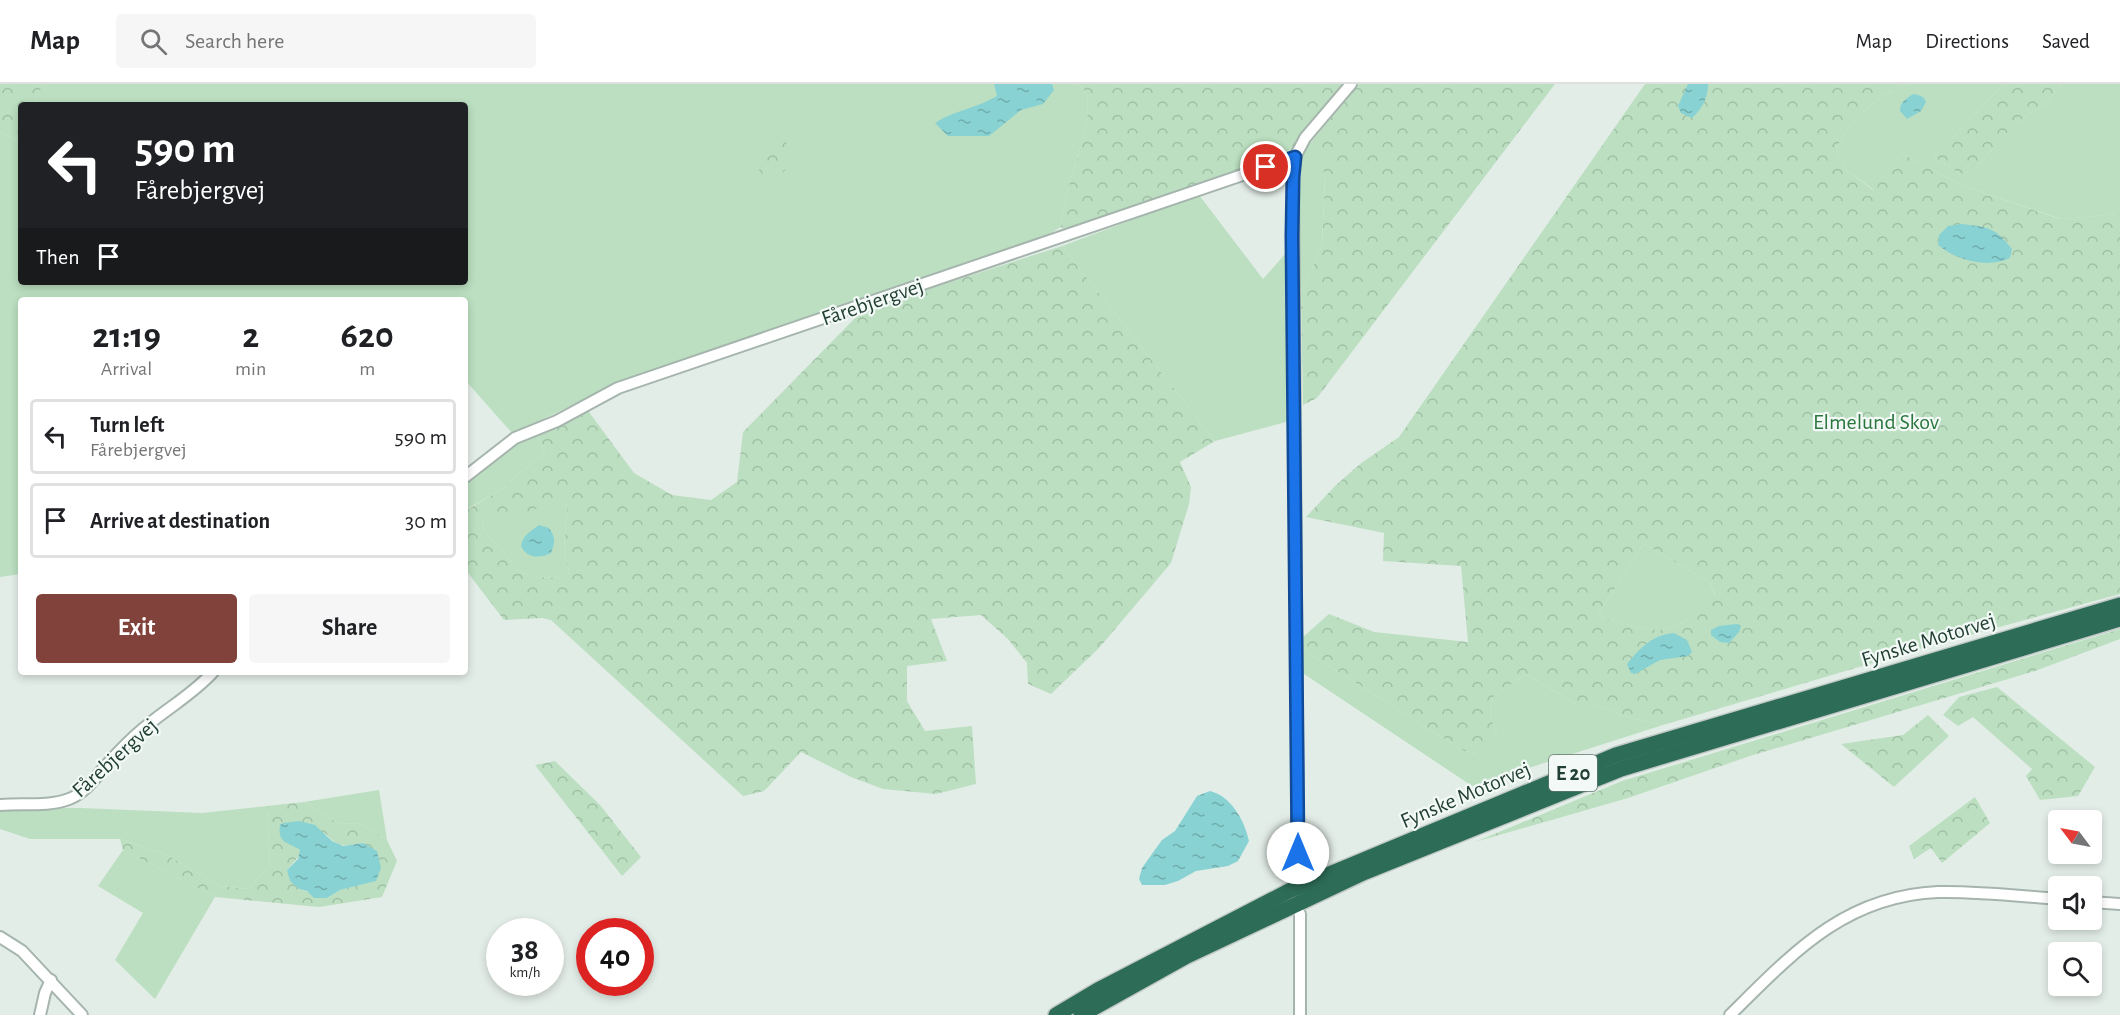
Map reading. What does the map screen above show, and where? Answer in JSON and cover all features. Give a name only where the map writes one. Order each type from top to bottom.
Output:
[{"type":"highway","name":"Fynske Motorvej","points":[[1056,1015],[1098,990],[1289,891],[1616,755],[2120,605]]},
{"type":"highway","name":"Fynske Motorvej","points":[[1081,1015],[1187,956],[1363,873],[1622,769],[2120,619]]},
{"type":"street","points":[[1298,870],[1293,177],[1295,157],[1305,138],[1351,84]]},
{"type":"street","name":"Fårebjergvej","points":[[468,475],[515,438],[557,421],[618,388],[1295,157]]},
{"type":"street","name":"Fårebjergvej","points":[[0,805],[53,803],[69,799],[81,792],[142,730],[189,695],[210,675]]},
{"type":"street","points":[[1730,1015],[1803,945],[1833,924],[1875,905],[1906,896],[1939,892],[2048,898]]},
{"type":"street","points":[[2102,903],[2120,904]]},
{"type":"street","points":[[1300,914],[1300,1015]]},
{"type":"street","points":[[0,937],[22,951],[82,1015]]},
{"type":"street","points":[[40,1015],[51,980]]},
{"type":"green space","points":[[0,84],[43,84],[35,102],[18,102],[18,142],[0,132]]},
{"type":"green space","points":[[43,84],[1077,84],[1084,90],[1088,110],[1065,201],[1061,227],[1044,237],[641,374],[513,434],[468,383],[468,297],[18,297],[18,574],[0,577],[0,132],[18,142],[18,285],[468,285],[468,102],[35,102]]},
{"type":"green space","points":[[1077,84],[1343,84],[1307,126],[1291,150],[1277,157],[1066,231],[1061,227],[1063,212],[1088,110],[1084,90]]},
{"type":"green space","points":[[1359,84],[1555,84],[1317,398],[1303,405],[1301,293],[1322,246],[1325,175],[1312,141]]},
{"type":"green space","name":"Elmelund Skov","points":[[1645,84],[1905,84],[1884,95],[1864,111],[1847,129],[1836,150],[1848,171],[1873,190],[1901,153],[1964,186],[2060,219],[2120,214],[2120,594],[1930,646],[1663,725],[1635,719],[1590,704],[1576,704],[1526,674],[1493,697],[1490,714],[1497,736],[1494,746],[1475,753],[1464,751],[1302,649],[1303,637],[1329,614],[1374,632],[1468,642],[1461,566],[1383,561],[1384,533],[1306,517],[1335,486],[1360,464],[1399,437]],"holes":[[[1644,544],[1710,582],[1715,594],[1709,601],[1689,618],[1665,629],[1650,630],[1637,627],[1601,617],[1599,613]]]},
{"type":"green space","points":[[1905,84],[2007,84],[1993,95],[1934,157],[1960,174],[1973,171],[2016,123],[2049,101],[2061,84],[2120,84],[2120,214],[2061,219],[1964,186],[1901,153],[1874,190],[1848,171],[1836,150],[1847,129],[1864,111],[1884,95]]},
{"type":"green space","points":[[2007,84],[2061,84],[2049,101],[2016,123],[1973,171],[1960,174],[1934,157],[1993,95]]},
{"type":"green space","points":[[771,134],[784,140],[794,153],[784,172],[762,174],[759,170]]},
{"type":"green space","points":[[1312,141],[1325,174],[1322,246],[1301,293],[1297,259],[1296,191],[1304,153]]},
{"type":"green space","points":[[1199,195],[1263,279],[1287,252],[1290,421],[1215,441],[1062,246]]},
{"type":"green space","points":[[1062,246],[1215,441],[1180,462],[1191,487],[1189,504],[1171,563],[1099,648],[1051,694],[1028,684],[1027,663],[1008,639],[981,615],[931,619],[947,661],[907,666],[907,701],[925,731],[972,726],[976,784],[936,794],[883,789],[851,777],[801,752],[764,791],[743,796],[551,620],[542,618],[504,620],[468,573],[468,509],[497,492],[545,453],[535,431],[586,408],[634,473],[672,495],[711,500],[737,482],[743,432],[863,310]],"holes":[[[565,504],[567,506],[564,553],[569,571],[564,578],[531,577],[518,570],[483,529],[482,524],[484,520],[506,519],[547,505]]]},
{"type":"green space","points":[[535,431],[545,453],[497,492],[468,508],[468,479],[506,449]]},
{"type":"green space","points":[[565,504],[567,506],[564,553],[569,571],[568,576],[564,578],[531,577],[518,570],[483,529],[484,520],[545,505]]},
{"type":"green space","points":[[1644,544],[1710,582],[1715,595],[1696,613],[1681,623],[1665,629],[1644,628],[1601,617],[1599,613]]},
{"type":"green space","points":[[2120,629],[2120,639],[2035,671],[1750,756],[1628,798],[1475,842],[1622,781]]},
{"type":"green space","points":[[1302,649],[1464,751],[1475,753],[1497,736],[1490,714],[1493,697],[1526,674],[1576,704],[1590,704],[1635,719],[1663,725],[1472,786],[1301,672]]},
{"type":"green space","points":[[1997,687],[2095,767],[2078,796],[2040,800],[2026,776],[2032,769],[1973,717],[1958,726],[1943,715],[1959,697]]},
{"type":"green space","points":[[1928,715],[1949,736],[1894,787],[1841,744],[1903,735]]},
{"type":"green space","points":[[555,761],[600,805],[641,857],[622,876],[535,765]]},
{"type":"green space","points":[[379,790],[387,840],[359,823],[339,824],[304,802]]},
{"type":"green space","points":[[1975,797],[1990,823],[1942,863],[1931,848],[1914,859],[1909,846]]},
{"type":"green space","points":[[304,802],[339,824],[359,823],[387,840],[397,861],[382,897],[319,907],[215,897],[123,850],[120,839],[165,854],[220,886],[249,889],[270,865],[267,806]],"holes":[[[326,834],[335,842],[343,845],[363,843],[375,881],[340,890],[327,898],[299,889],[287,870],[300,855],[300,850],[296,847]]]},
{"type":"green space","points":[[267,806],[270,865],[249,889],[220,886],[165,854],[120,839],[30,839],[0,829],[0,808],[80,808],[202,813]]},
{"type":"green space","points":[[123,850],[215,897],[155,999],[115,960],[143,913],[98,886]]},
{"type":"water","points":[[994,84],[1052,84],[1054,90],[1043,104],[1021,110],[989,136],[948,136],[935,123],[997,96]]},
{"type":"water","points":[[1688,84],[1708,84],[1704,103],[1692,118],[1681,113],[1678,106]]},
{"type":"water","points":[[1913,94],[1923,97],[1926,102],[1921,111],[1907,119],[1900,108],[1904,101]]},
{"type":"water","points":[[1961,224],[1985,227],[1996,232],[2012,249],[2010,258],[1982,263],[1963,259],[1938,245],[1939,235],[1948,226]]},
{"type":"water","points":[[539,525],[549,528],[554,537],[554,543],[551,553],[534,556],[526,553],[521,546],[525,536]]},
{"type":"water","points":[[1737,624],[1741,626],[1739,632],[1729,643],[1720,642],[1711,635],[1711,630],[1719,626]]},
{"type":"water","points":[[1674,633],[1687,640],[1692,652],[1688,656],[1660,660],[1635,674],[1631,673],[1627,664],[1642,648],[1659,636]]},
{"type":"water","points":[[1210,791],[1231,804],[1244,825],[1249,841],[1238,861],[1228,866],[1196,871],[1165,885],[1142,885],[1139,879],[1142,868],[1154,851],[1162,840],[1175,831],[1197,796]]},
{"type":"water","points":[[299,821],[315,825],[332,841],[343,846],[363,843],[377,851],[381,868],[376,881],[340,890],[327,898],[314,898],[307,891],[299,889],[290,881],[287,870],[298,859],[300,850],[282,839],[280,825]]},
{"type":"route","points":[[1266,167],[1295,157],[1292,236],[1298,853]]}]
